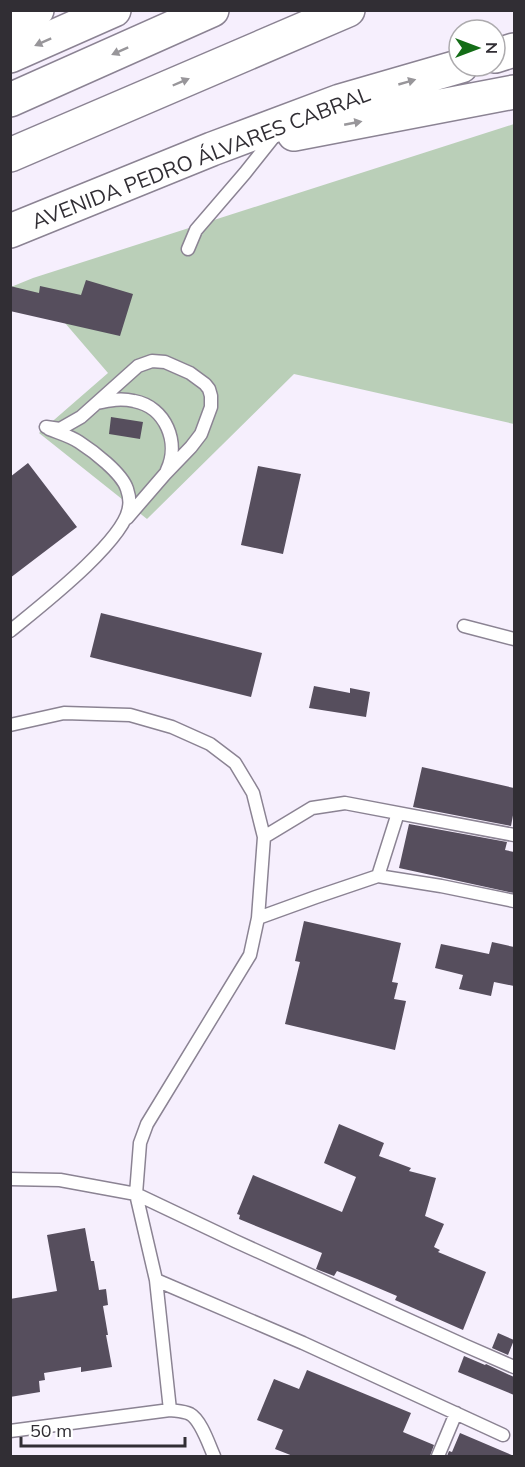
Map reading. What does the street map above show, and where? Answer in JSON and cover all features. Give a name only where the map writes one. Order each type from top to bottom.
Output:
[{"type":"main road","points":[[10,25],[37,10]]},
{"type":"main road","points":[[10,56],[114,10]]},
{"type":"main road","points":[[10,100],[212,10]]},
{"type":"main road","points":[[10,155],[348,10]]},
{"type":"main road","name":"AVENIDA PEDRO ÁLVARES CABRAL","points":[[10,231],[213,149],[340,101],[447,70]]},
{"type":"main road","points":[[213,149],[514,92]]},
{"type":"main road","points":[[10,177],[25,170],[127,105]]},
{"type":"lane","points":[[188,249],[196,230],[272,139]]},
{"type":"lane","points":[[10,631],[70,581],[116,534],[127,518],[192,447],[201,434],[211,407],[211,396],[205,384],[190,373],[165,362],[152,361],[138,366],[81,417],[60,429],[46,427],[77,441],[109,466],[127,489],[129,507],[127,518]]},
{"type":"lane","points":[[96,403],[118,399],[137,401],[152,408],[160,415],[167,425],[173,446],[171,461],[165,474]]},
{"type":"lane","points":[[464,626],[514,639]]},
{"type":"lane","points":[[10,725],[64,713],[130,715],[172,727],[210,744],[235,763],[253,793],[264,837],[258,918],[250,955],[147,1124],[140,1143],[136,1194],[156,1280],[171,1410]]},
{"type":"lane","points":[[264,837],[312,808],[345,803],[514,835]]},
{"type":"lane","points":[[378,876],[398,813]]},
{"type":"lane","points":[[258,918],[378,876],[514,901]]},
{"type":"lane","points":[[10,1179],[60,1180],[136,1194],[514,1367]]},
{"type":"lane","points":[[156,1280],[303,1343],[503,1435]]},
{"type":"lane","points":[[10,1431],[171,1410],[189,1413],[195,1418],[214,1456]]},
{"type":"lane","points":[[438,1456],[456,1413]]},
{"type":"green space","points":[[514,124],[514,424],[294,374],[147,519],[39,433],[108,373],[65,323],[11,287]]},
{"type":"building","points":[[86,280],[133,294],[120,336],[10,311],[10,286],[39,293],[40,286],[81,295]]},
{"type":"building","points":[[111,417],[143,422],[140,439],[109,434]]},
{"type":"building","points":[[28,463],[77,527],[10,578],[10,477]]},
{"type":"building","points":[[258,466],[301,474],[283,554],[241,545]]},
{"type":"building","points":[[101,613],[262,653],[251,697],[90,657]]},
{"type":"building","points":[[314,686],[350,693],[350,688],[370,692],[366,717],[309,708]]},
{"type":"building","points":[[422,767],[514,788],[511,826],[413,807]]},
{"type":"building","points":[[409,824],[507,842],[505,850],[514,852],[514,893],[399,868]]},
{"type":"building","points":[[304,921],[401,943],[392,982],[398,983],[394,999],[406,1001],[395,1050],[285,1024],[300,962],[295,961]]},
{"type":"building","points":[[492,942],[514,947],[514,986],[494,982],[491,996],[459,989],[463,975],[435,968],[441,944],[489,954]]},
{"type":"building","points":[[339,1124],[384,1143],[379,1156],[411,1168],[409,1171],[436,1178],[425,1216],[444,1224],[434,1247],[440,1250],[438,1252],[486,1272],[463,1330],[395,1300],[397,1296],[357,1279],[337,1271],[334,1276],[316,1269],[322,1253],[239,1219],[240,1215],[237,1214],[253,1175],[342,1212],[356,1177],[324,1163]]},
{"type":"building","points":[[85,1228],[99,1290],[106,1289],[108,1305],[103,1306],[112,1367],[81,1372],[81,1367],[44,1373],[45,1380],[39,1381],[40,1392],[10,1397],[10,1299],[57,1291],[47,1235]]},
{"type":"building","points":[[498,1333],[514,1340],[508,1355],[492,1348]]},
{"type":"building","points":[[464,1356],[514,1377],[514,1395],[458,1372]]},
{"type":"building","points":[[307,1370],[411,1413],[403,1432],[434,1445],[430,1456],[293,1456],[275,1449],[283,1430],[257,1420],[274,1379],[299,1389]]},
{"type":"building","points":[[460,1433],[514,1456],[447,1456],[449,1451],[452,1452]]}]
